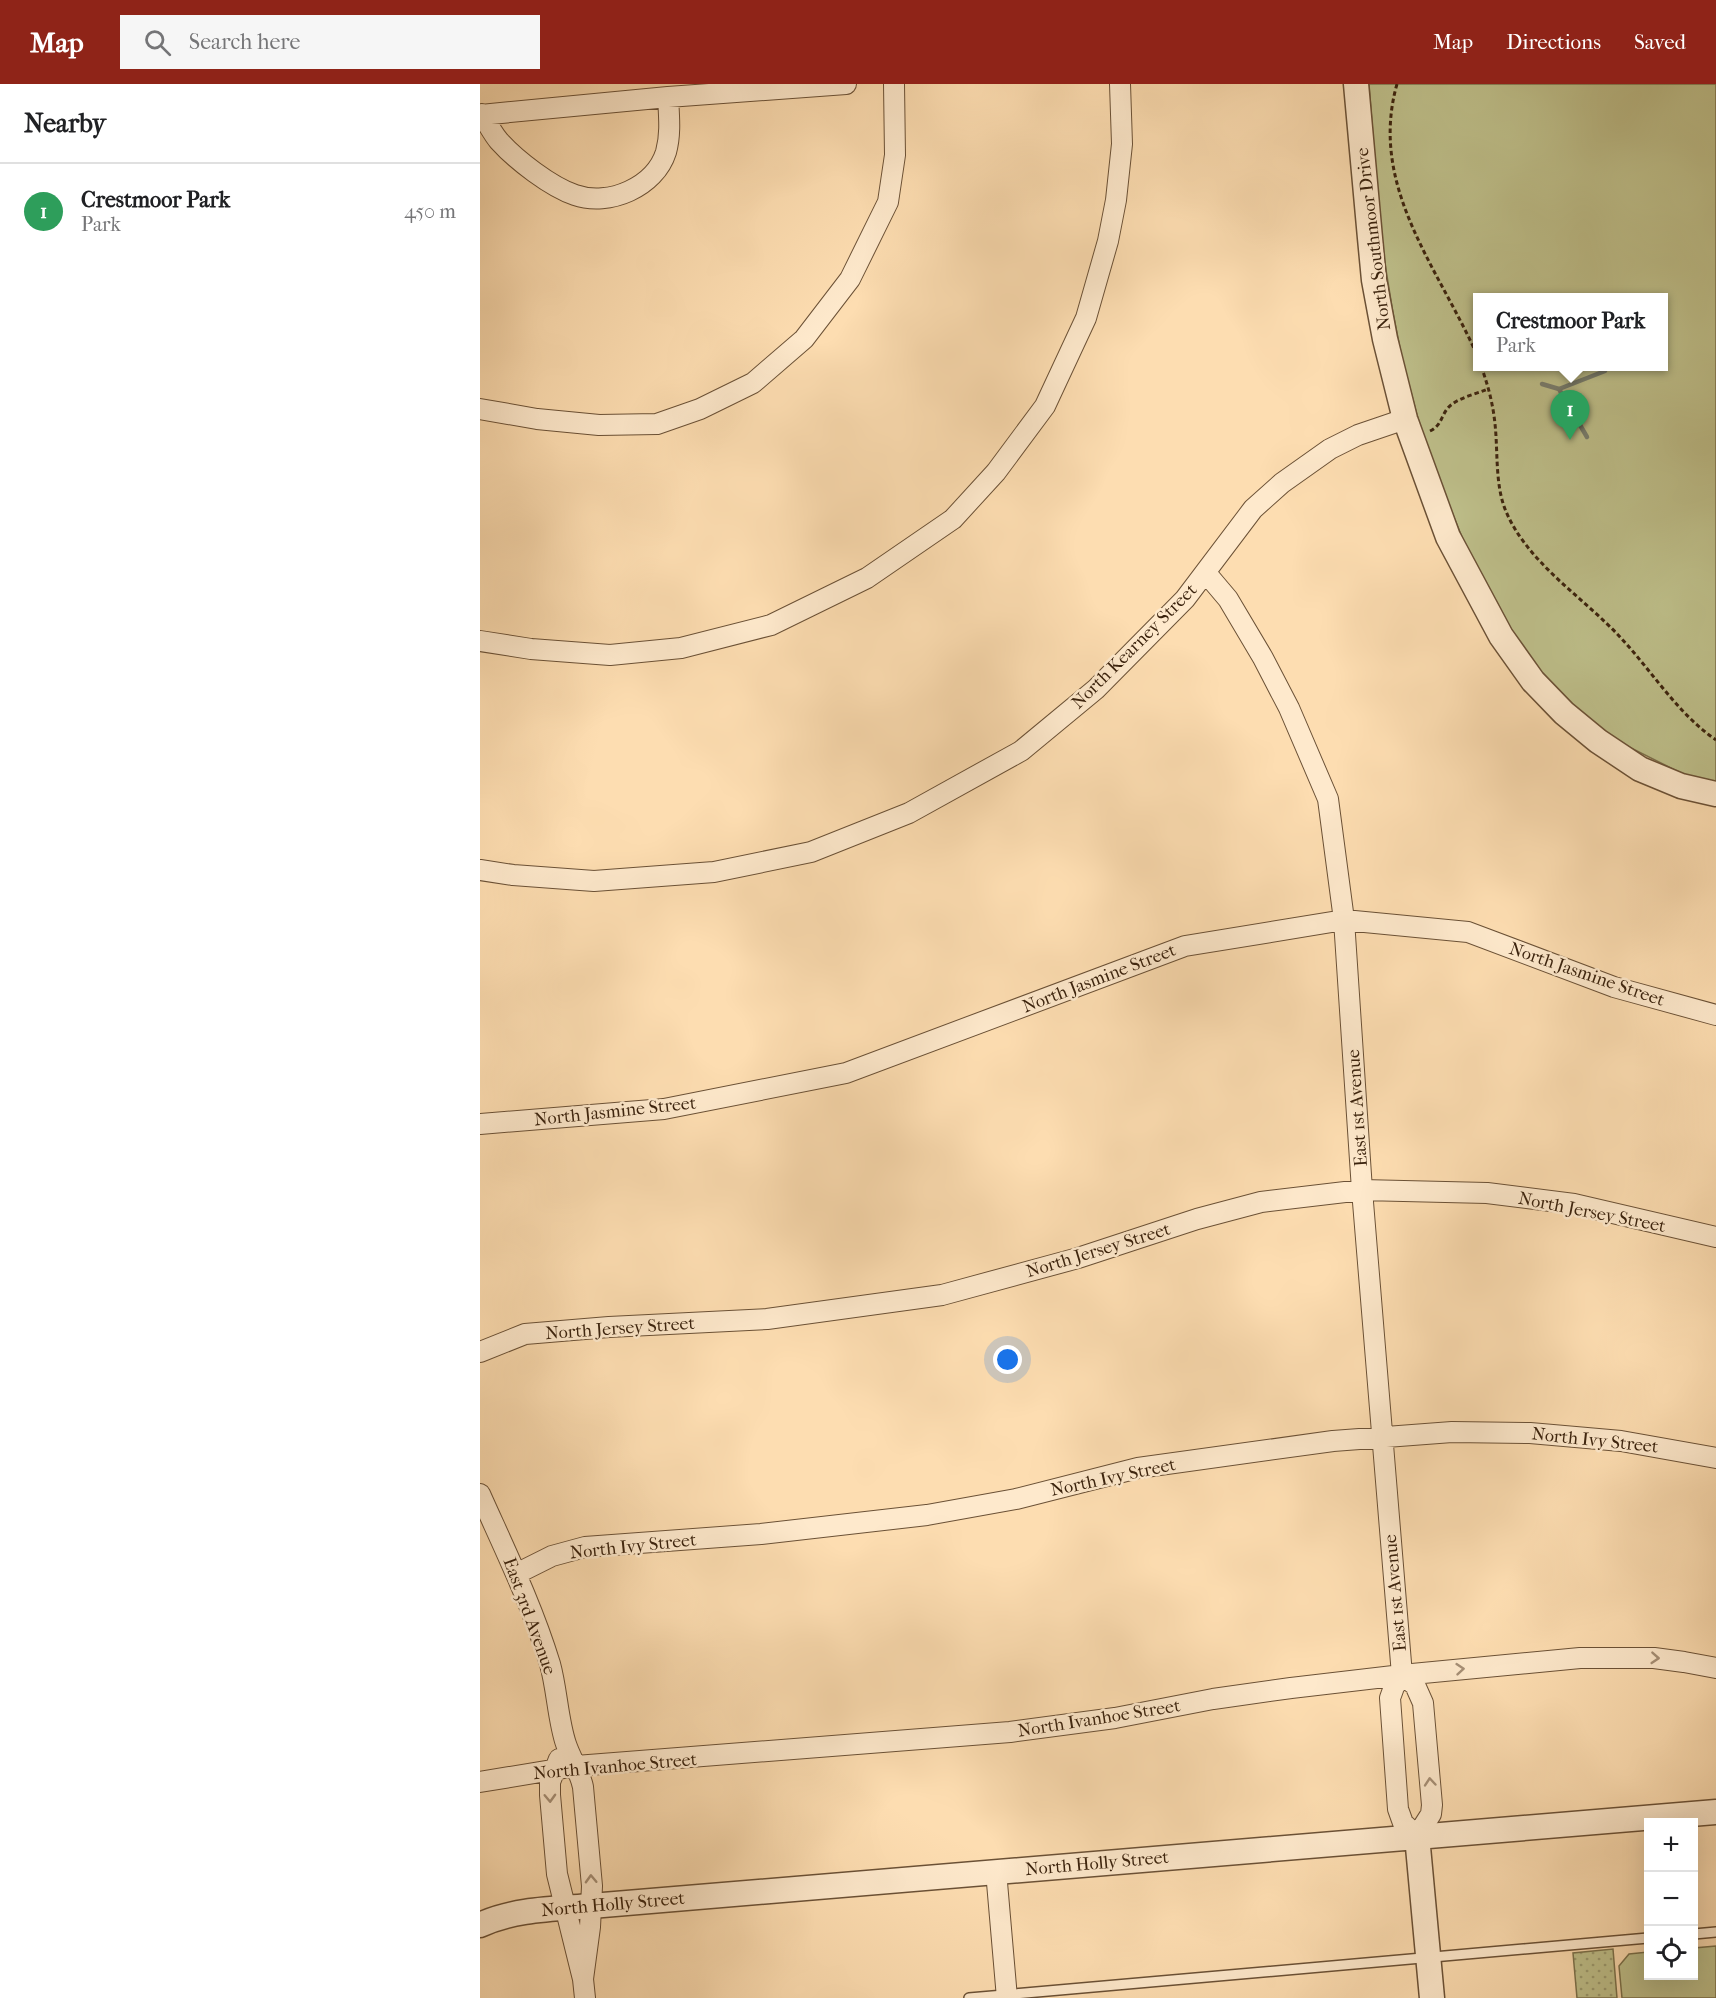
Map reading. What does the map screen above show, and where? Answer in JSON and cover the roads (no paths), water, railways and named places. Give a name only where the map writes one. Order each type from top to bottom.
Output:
[{"type":"street","points":[[668,97],[670,129],[666,153],[656,172],[642,184],[624,194],[607,198],[576,196],[558,187],[521,161],[499,141],[481,115],[668,97],[846,84]]},
{"type":"street","points":[[480,409],[599,425],[657,424],[700,409],[753,383],[804,339],[850,279],[888,202],[894,156],[894,84]]},
{"type":"street","points":[[480,641],[531,649],[610,655],[681,648],[771,625],[867,578],[953,519],[996,472],[1045,406],[1086,318],[1108,241],[1116,200],[1122,144],[1120,84]]},
{"type":"street","name":"North Southmoor Drive","points":[[1356,84],[1374,280],[1385,339],[1408,428],[1448,537],[1501,636],[1533,681],[1564,713],[1598,741],[1640,769],[1681,786],[1716,794]]},
{"type":"street","name":"North Kearney Street","points":[[480,870],[513,875],[594,881],[714,872],[811,852],[909,813],[1021,751],[1095,689],[1185,599],[1253,509],[1282,483],[1330,449],[1358,435],[1408,428]]},
{"type":"street","name":"East 1st Avenue","points":[[1206,573],[1228,599],[1263,658],[1289,708],[1328,799],[1344,920],[1362,1190],[1402,1675],[1390,1698],[1398,1809],[1403,1823],[1417,1836],[1431,1814],[1432,1805],[1423,1703],[1415,1685],[1402,1675]]},
{"type":"street","name":"North Jasmine Street","points":[[480,1124],[664,1109],[846,1073],[1185,946],[1344,920],[1468,932],[1614,987],[1716,1015]]},
{"type":"street","name":"North Jersey Street","points":[[480,1352],[525,1334],[767,1319],[942,1295],[1078,1258],[1197,1219],[1261,1202],[1362,1190],[1487,1193],[1563,1203],[1716,1237]]},
{"type":"street","name":"North Ivy Street","points":[[516,1574],[552,1556],[585,1547],[761,1534],[927,1515],[1016,1499],[1138,1468],[1382,1437],[1452,1432],[1540,1433],[1621,1441],[1716,1458]]},
{"type":"street","name":"East 3rd Avenue","points":[[480,1494],[530,1606],[550,1664],[565,1743],[583,1787],[592,1878],[584,1989]]},
{"type":"street","name":"North Ivanhoe Street","points":[[480,1782],[576,1766],[1010,1731],[1096,1720],[1291,1688],[1402,1675],[1606,1657],[1672,1660],[1716,1668]]},
{"type":"street","name":"East 3rd Avenue","points":[[565,1743],[550,1782],[556,1874],[584,1989]]},
{"type":"street","name":"North Holly Street","points":[[480,1925],[506,1916],[564,1908],[1716,1812]]},
{"type":"street","points":[[1417,1836],[1432,1998]]},
{"type":"street","points":[[996,1871],[1007,1996]]},
{"type":"lane","points":[[1698,1934],[1716,1932]]},
{"type":"lane","points":[[969,1998],[1644,1938]]},
{"type":"waterway","points":[[1542,384],[1559,389],[1605,371]]},
{"type":"waterway","points":[[1559,389],[1587,437]]},
{"type":"place","name":"Crestmoor Park","points":[[1570,440]]}]
